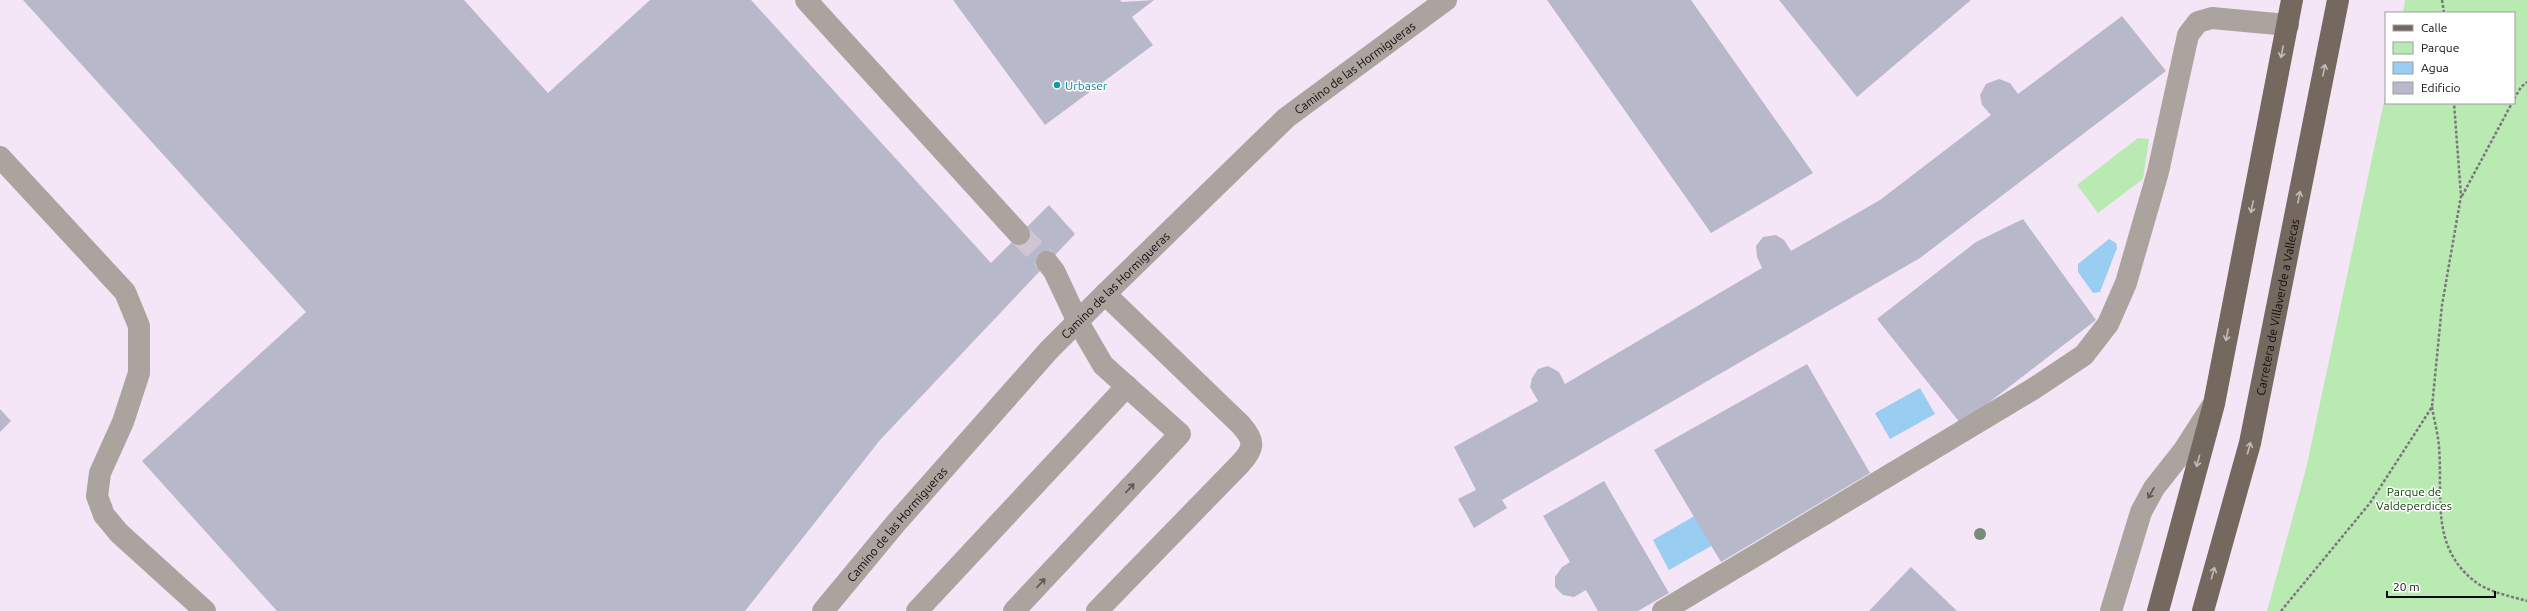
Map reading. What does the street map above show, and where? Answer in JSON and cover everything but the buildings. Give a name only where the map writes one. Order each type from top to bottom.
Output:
[{"type":"main road","points":[[2158,611],[2214,404],[2292,0]]},
{"type":"main road","name":"Carretera de Villaverde a Vallecas","points":[[2203,611],[2250,443],[2338,0]]},
{"type":"street","points":[[806,0],[1019,234]]},
{"type":"street","name":"Camino de las Hormigueras","points":[[823,611],[896,523],[1049,350],[1105,294],[1286,118],[1446,0]]},
{"type":"street","points":[[1663,611],[2033,389],[2084,355],[2108,324],[2126,283],[2158,172],[2188,35],[2198,22],[2212,18],[2288,25]]},
{"type":"street","points":[[0,157],[126,292],[139,326],[139,372],[123,422],[100,473],[98,496],[104,515],[119,534],[205,611]]},
{"type":"street","points":[[1014,611],[1180,434],[1103,365],[1078,322],[1054,271],[1047,262]]},
{"type":"street","points":[[1097,611],[1245,459],[1249,454],[1252,443],[1249,434],[1241,425],[1105,294]]},
{"type":"street","points":[[917,611],[1127,386]]},
{"type":"street","points":[[2111,611],[2141,512],[2154,488],[2184,450],[2214,404]]},
{"type":"path","points":[[2442,0],[2444,12]]},
{"type":"path","points":[[2515,97],[2521,87],[2527,82]]},
{"type":"path","points":[[2454,104],[2461,196],[2442,305],[2432,407],[2439,446],[2439,507],[2446,543],[2457,564],[2474,581],[2490,590],[2527,601]]},
{"type":"path","points":[[2461,196],[2511,104]]},
{"type":"path","points":[[2281,611],[2370,504],[2432,407]]},
{"type":"green space","name":"Parque de Valdeperdices","points":[[2405,0],[2527,0],[2527,611],[2267,611],[2306,469],[2385,97],[2385,104],[2515,104],[2515,12],[2403,12]]},
{"type":"green space","points":[[2138,138],[2149,139],[2143,179],[2098,213],[2077,185]]},
{"type":"water","points":[[2109,239],[2116,243],[2117,248],[2100,292],[2093,293],[2078,272],[2078,264]]},
{"type":"water","points":[[1920,388],[1935,414],[1890,439],[1875,413]]},
{"type":"water","points":[[1703,511],[1720,541],[1669,570],[1653,540]]},
{"type":"tunnel","points":[[1019,234],[1047,262]]},
{"type":"place","name":"Urbaser","points":[[1057,85]]}]
